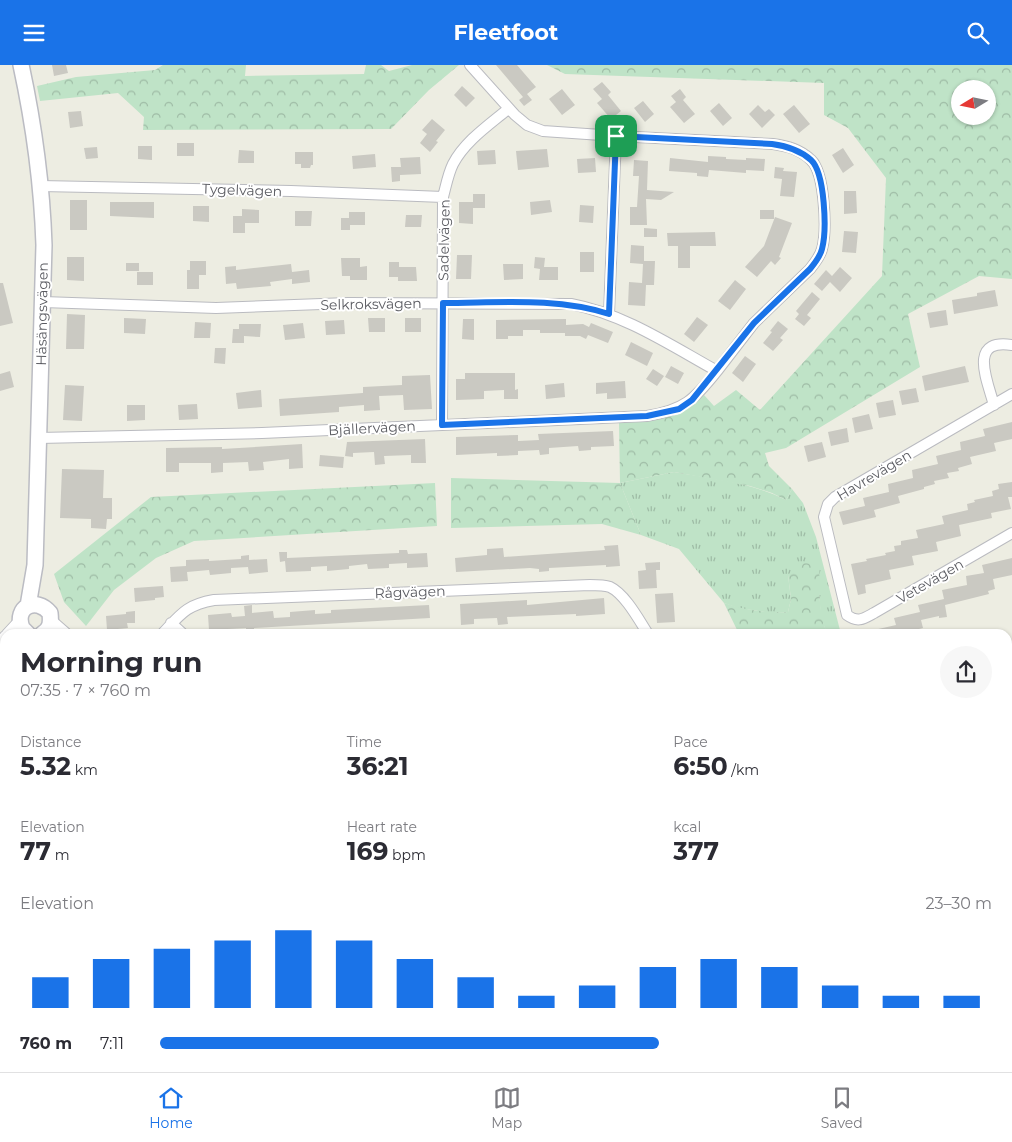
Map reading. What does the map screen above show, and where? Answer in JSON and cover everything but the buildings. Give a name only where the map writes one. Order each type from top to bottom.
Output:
[{"type":"street","name":"Häsängsvägen","points":[[21,65],[30,106],[40,185],[44,238],[35,565],[28,606]]},
{"type":"street","points":[[470,65],[508,109],[527,125],[542,131],[772,144],[787,146],[802,152],[812,160],[818,168],[822,186],[824,237],[818,259],[754,323],[716,371]]},
{"type":"street","name":"Sadelvägen","points":[[442,425],[443,197],[453,165],[461,153],[478,134],[508,109]]},
{"type":"street","points":[[609,314],[616,136]]},
{"type":"street","name":"Tygelvägen","points":[[40,185],[443,197]]},
{"type":"street","name":"Selkroksvägen","points":[[43,302],[216,308],[318,304],[558,303],[588,307],[619,317],[716,371]]},
{"type":"street","points":[[994,405],[983,366],[984,355],[989,347],[997,344],[1012,345]]},
{"type":"street","name":"Bjällervägen","points":[[39,438],[252,433],[647,416],[679,409],[692,400],[716,371]]},
{"type":"street","name":"Havrevägen","points":[[847,615],[824,517],[828,504],[835,497],[1012,394]]},
{"type":"street","name":"Vetevägen","points":[[847,615],[854,620],[868,617],[1012,533]]},
{"type":"street","name":"Häsängsvägen","points":[[35,565],[48,614]]},
{"type":"street","name":"Rågvägen","points":[[167,629],[189,607],[214,600],[590,585],[610,587],[618,593],[645,629]]},
{"type":"street","points":[[23,629],[20,620],[22,612],[28,606],[35,604],[62,629]]},
{"type":"street","points":[[48,614],[48,629]]},
{"type":"street","points":[[12,629],[20,620]]},
{"type":"street","points":[[172,623],[178,629]]},
{"type":"green space","points":[[163,65],[246,65],[245,76],[364,74],[366,65],[381,65],[389,71],[412,65],[459,65],[429,90],[391,129],[143,130],[144,117],[118,93],[40,101],[37,86],[76,77],[155,70]]},
{"type":"green space","points":[[547,65],[1012,65],[1012,279],[979,276],[908,314],[920,367],[786,448],[765,453],[769,466],[792,489],[786,500],[750,486],[674,472],[620,483],[619,422],[677,415],[704,395],[714,406],[736,390],[760,410],[882,276],[886,178],[848,128],[824,115],[824,83],[565,74]]},
{"type":"green space","points":[[674,472],[745,485],[786,500],[792,489],[803,503],[816,537],[840,629],[825,629],[821,617],[818,581],[788,575],[791,599],[788,612],[772,613],[738,608],[724,603],[679,549],[641,535],[620,483]]},
{"type":"green space","points":[[451,478],[620,483],[641,535],[602,524],[451,528]]},
{"type":"green space","points":[[435,483],[437,526],[194,541],[156,558],[114,590],[86,626],[64,602],[54,574],[151,497]]},
{"type":"green space","points":[[801,563],[820,564],[820,599],[826,629],[737,629],[724,603],[756,611],[788,612],[791,599],[788,575]]},
{"type":"route","points":[[616,136],[772,144],[787,146],[802,152],[818,168],[821,178],[824,237],[818,259],[754,323],[707,383],[692,400],[679,409],[647,416],[442,425],[443,303],[558,303],[588,307],[609,314],[616,136]]}]
